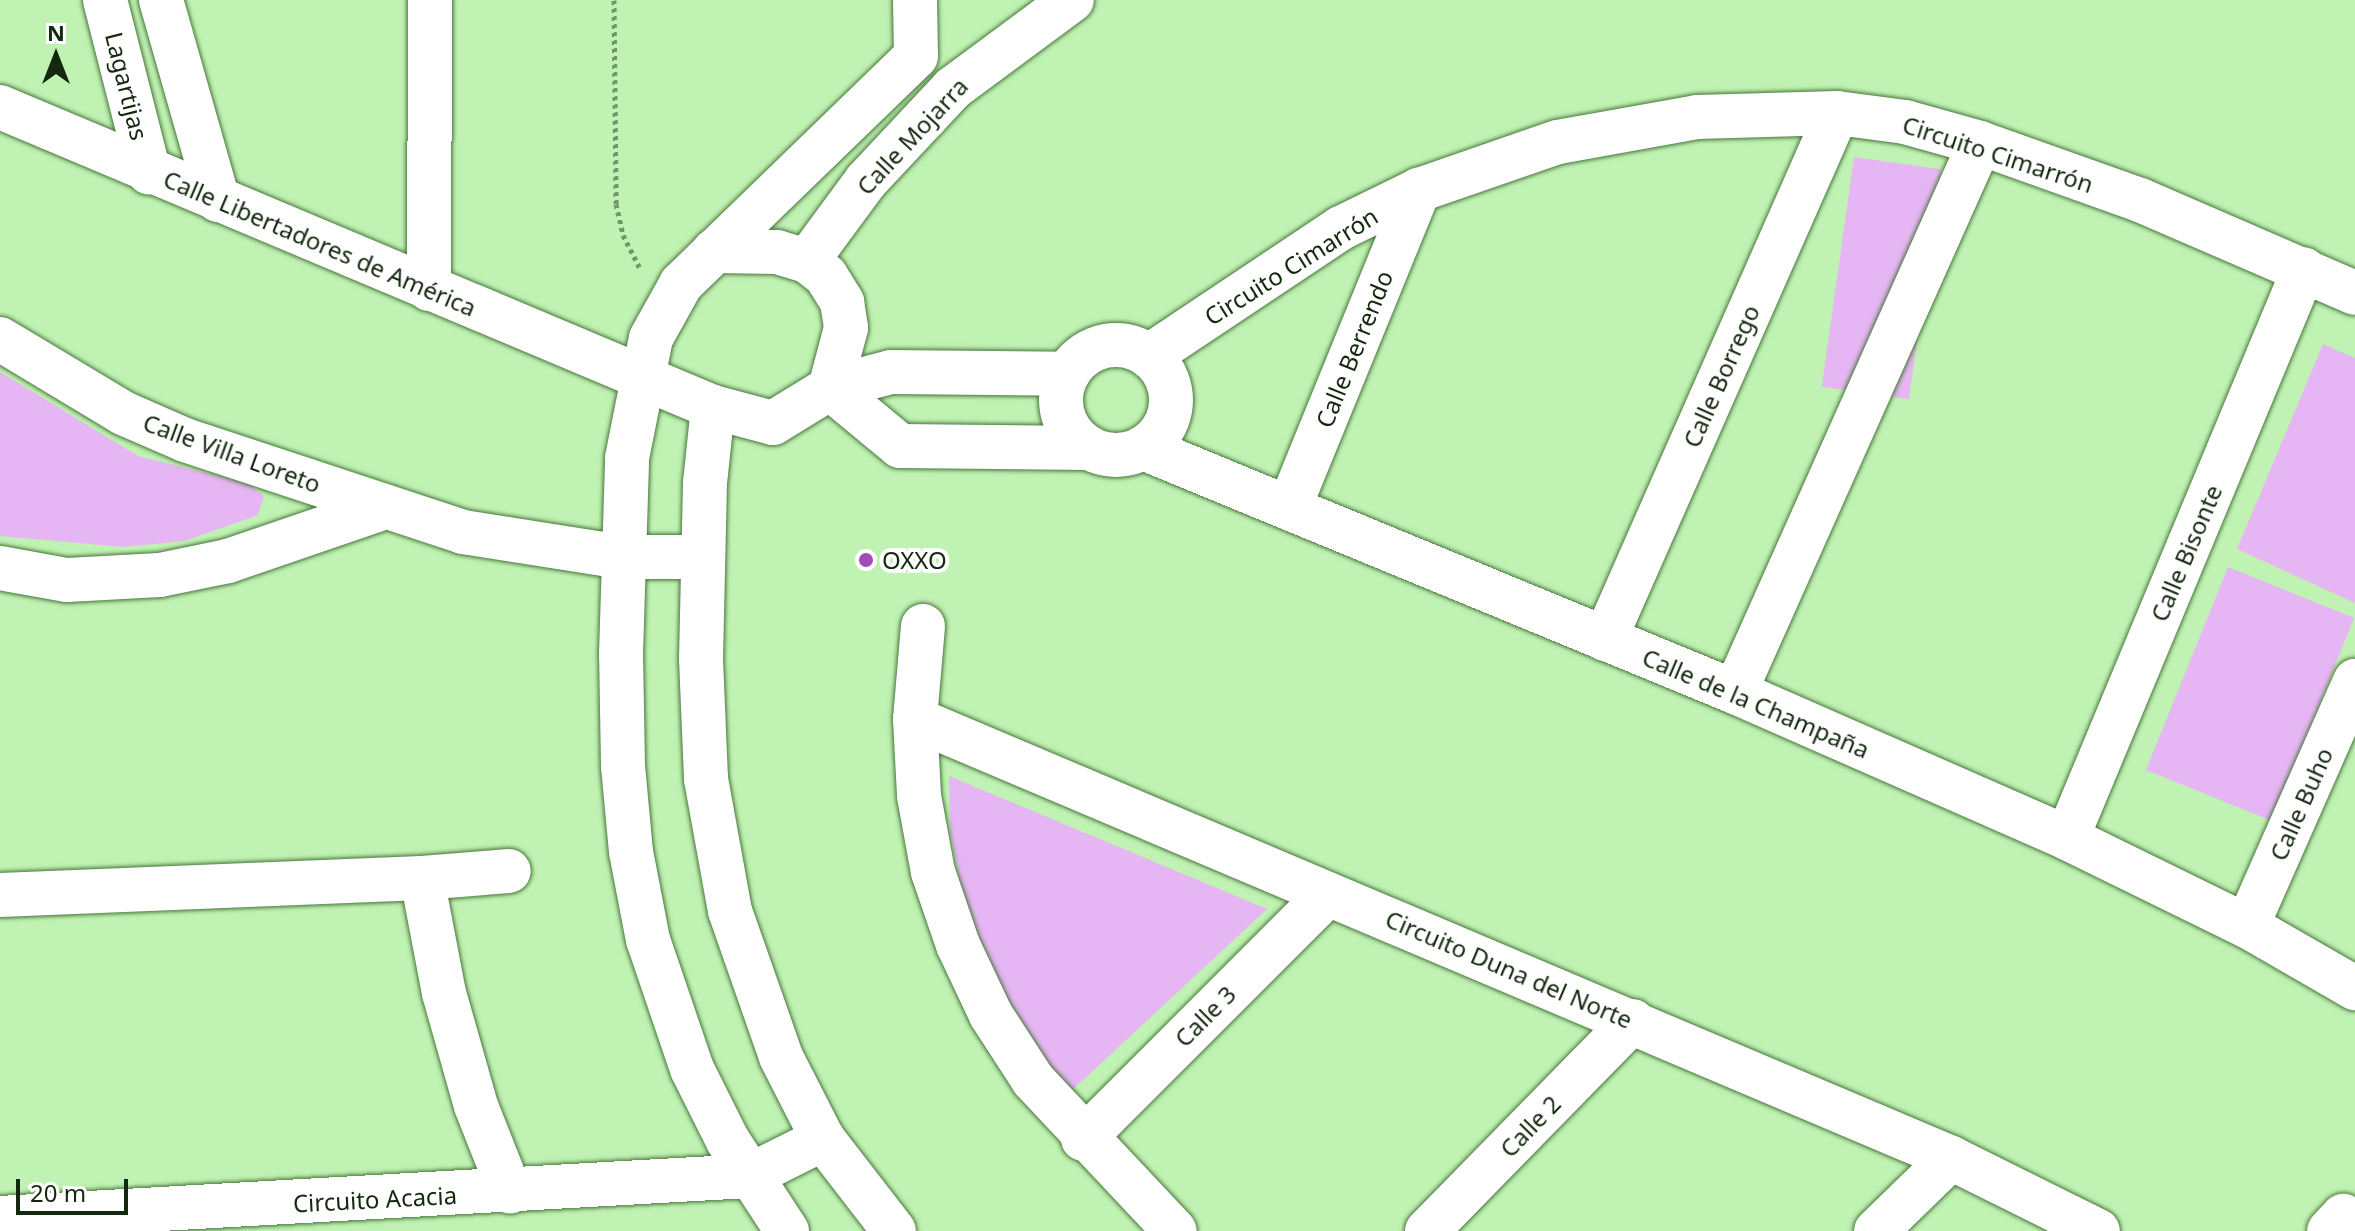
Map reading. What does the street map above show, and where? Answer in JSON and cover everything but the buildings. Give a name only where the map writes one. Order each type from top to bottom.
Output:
[{"type":"street","name":"Lagartijas","points":[[105,0],[149,172]]},
{"type":"street","points":[[161,0],[218,200]]},
{"type":"street","points":[[429,289],[430,0]]},
{"type":"street","points":[[787,1231],[749,1176],[692,1069],[645,926],[631,852],[623,766],[622,557],[627,458],[642,377],[667,304],[714,251],[916,56],[915,0]]},
{"type":"street","name":"Calle Mojarra","points":[[807,261],[866,181],[953,88],[1072,0]]},
{"type":"street","points":[[916,56],[953,88]]},
{"type":"street","name":"Calle Libertadores de América","points":[[0,107],[713,407]]},
{"type":"street","name":"Circuito Cimarrón","points":[[1149,356],[1341,228],[1419,190],[1558,142],[1697,117],[1837,113],[1905,122],[1980,143],[2140,200],[2355,293]]},
{"type":"street","name":"Calle Borrego","points":[[1605,639],[1837,113]]},
{"type":"street","points":[[1735,692],[1980,143]]},
{"type":"street","name":"Calle Berrendo","points":[[1289,508],[1419,190]]},
{"type":"street","points":[[714,251],[777,252],[807,261],[826,276],[842,302],[846,328],[830,388]]},
{"type":"street","name":"Calle Bisonte","points":[[2067,838],[2304,269]]},
{"type":"street","name":"Calle Villa Loreto","points":[[0,339],[123,413],[160,429],[463,532],[622,557],[702,557]]},
{"type":"street","points":[[830,388],[900,446],[1089,448],[1116,455],[1143,448],[1157,436],[1171,404],[1162,369],[1149,356],[1136,349],[1105,346],[1078,359],[1068,374],[1061,392],[1062,414],[1072,434],[1089,448]]},
{"type":"street","points":[[894,1231],[823,1139],[781,1057],[752,984],[715,846],[706,779],[702,557],[713,407],[773,423],[830,388],[891,372],[1068,374]]},
{"type":"street","name":"Calle de la Champaña","points":[[1143,448],[1735,692],[2067,838],[2247,926],[2355,988]]},
{"type":"street","name":"Calle Villa Loreto","points":[[0,568],[67,580],[160,575],[228,561],[386,507]]},
{"type":"street","points":[[923,626],[915,719],[928,842],[958,945],[991,1015],[1033,1080],[1083,1139],[1175,1231]]},
{"type":"street","name":"Calle Buho","points":[[2247,926],[2355,681]]},
{"type":"street","name":"Circuito Duna del Norte","points":[[915,719],[1951,1158],[2098,1231]]},
{"type":"street","points":[[0,895],[422,878],[509,871]]},
{"type":"street","points":[[422,878],[444,993],[476,1106],[510,1192]]},
{"type":"street","name":"Calle 3","points":[[1083,1139],[1328,894]]},
{"type":"street","name":"Calle 2","points":[[1427,1231],[1633,1021]]},
{"type":"street","name":"Circuito Acacia","points":[[0,1218],[510,1192],[749,1176],[823,1139]]},
{"type":"street","points":[[1876,1231],[1951,1158]]},
{"type":"path","points":[[614,0],[616,204],[637,264],[667,304]]},
{"type":"shaded area","points":[[1854,157],[1941,169],[1909,399],[1822,387]]},
{"type":"shaded area","points":[[2323,344],[2355,358],[2355,603],[2237,549]]},
{"type":"shaded area","points":[[0,372],[138,456],[246,483],[264,496],[258,515],[184,541],[123,547],[0,536]]},
{"type":"shaded area","points":[[2228,567],[2354,618],[2272,821],[2146,770]]},
{"type":"shaded area","points":[[949,776],[1267,909],[1068,1094],[1007,1009],[963,899],[950,829]]},
{"type":"place","name":"OXXO","points":[[866,560]]}]
